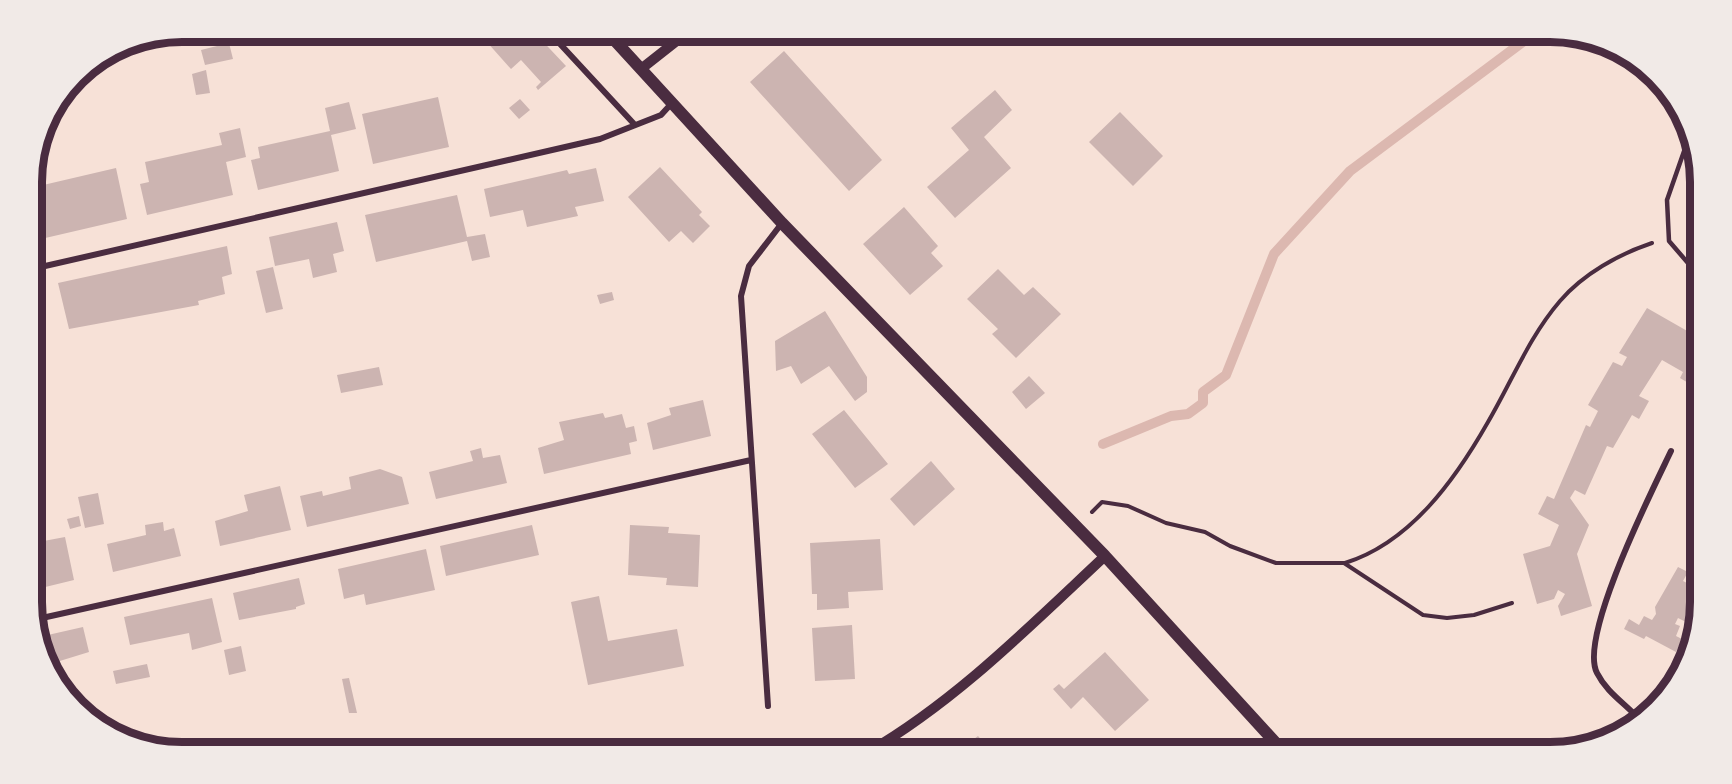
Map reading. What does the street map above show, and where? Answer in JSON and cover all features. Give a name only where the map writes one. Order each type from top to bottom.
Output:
[{"type":"main road","points":[[616,42],[782,223],[1104,556],[1275,742]]},
{"type":"street","points":[[558,42],[635,125]]},
{"type":"street","points":[[641,69],[675,42]]},
{"type":"street","points":[[42,267],[600,139],[661,115],[673,103]]},
{"type":"street","points":[[768,706],[741,296],[749,266],[782,223]]},
{"type":"street","points":[[1634,714],[1610,692],[1595,671],[1594,642],[1623,554],[1671,450]]},
{"type":"street","points":[[43,618],[751,460]]},
{"type":"street","points":[[885,742],[902,732],[989,662],[1104,556]]},
{"type":"lane","points":[[1685,148],[1667,200],[1669,241],[1690,265]]},
{"type":"path","points":[[1076,527],[1102,502],[1128,506],[1166,523],[1205,532],[1230,546],[1276,563],[1344,563],[1366,556],[1391,543],[1426,508],[1487,423],[1536,332],[1562,299],[1601,267],[1651,243],[1669,241]]},
{"type":"path","points":[[1344,563],[1423,615],[1447,618],[1465,616],[1512,603]]},
{"type":"building","points":[[487,42],[543,42],[566,66],[538,90],[536,87],[541,82],[521,60],[511,69]]},
{"type":"building","points":[[229,43],[233,59],[205,65],[201,50]]},
{"type":"building","points":[[784,51],[882,160],[849,191],[750,82]]},
{"type":"building","points":[[206,70],[210,93],[196,95],[192,74]]},
{"type":"building","points":[[995,90],[1012,110],[984,137],[1011,168],[955,218],[927,187],[969,150],[951,128]]},
{"type":"building","points":[[438,97],[449,147],[373,164],[362,114]]},
{"type":"building","points":[[520,99],[530,110],[519,119],[509,108]]},
{"type":"building","points":[[349,102],[356,129],[331,135],[339,171],[258,190],[251,160],[260,158],[258,147],[330,131],[325,108]]},
{"type":"building","points":[[1120,112],[1163,156],[1133,186],[1089,142]]},
{"type":"building","points":[[240,128],[246,157],[226,162],[233,195],[147,215],[140,184],[149,182],[145,162],[222,145],[219,133]]},
{"type":"building","points":[[660,167],[702,212],[699,215],[710,226],[693,243],[681,231],[669,242],[628,197]]},
{"type":"building","points":[[116,168],[127,219],[42,239],[42,185]]},
{"type":"building","points":[[596,168],[604,201],[575,207],[578,216],[527,227],[523,210],[490,217],[484,189],[567,170],[569,174]]},
{"type":"building","points":[[457,195],[467,237],[485,234],[490,257],[472,261],[467,241],[376,262],[365,215]]},
{"type":"building","points":[[904,207],[938,246],[931,253],[943,266],[910,295],[863,244]]},
{"type":"building","points":[[337,222],[344,251],[333,254],[337,272],[313,278],[309,259],[275,266],[269,237]]},
{"type":"building","points":[[227,246],[232,274],[222,277],[225,294],[198,301],[199,305],[69,329],[58,283]]},
{"type":"building","points":[[273,267],[283,309],[266,313],[256,271]]},
{"type":"building","points":[[998,269],[1024,295],[1033,287],[1061,314],[1016,358],[992,334],[998,329],[967,299]]},
{"type":"building","points":[[612,292],[614,300],[600,304],[597,295]]},
{"type":"building","points":[[1647,308],[1689,332],[1690,330],[1690,384],[1680,378],[1683,372],[1662,360],[1639,396],[1649,401],[1639,419],[1632,415],[1613,448],[1607,446],[1585,495],[1575,490],[1570,498],[1589,525],[1577,554],[1592,606],[1561,616],[1558,606],[1565,594],[1558,590],[1554,599],[1537,604],[1523,554],[1550,546],[1559,525],[1538,514],[1547,496],[1554,499],[1586,425],[1590,427],[1598,411],[1588,405],[1613,362],[1622,366],[1627,357],[1619,353]]},
{"type":"building","points":[[825,311],[867,377],[867,392],[855,401],[829,366],[801,384],[791,366],[776,371],[775,341]]},
{"type":"building","points":[[379,367],[383,385],[341,393],[337,375]]},
{"type":"building","points":[[1029,376],[1045,393],[1026,409],[1012,392]]},
{"type":"building","points":[[703,400],[711,436],[653,450],[647,423],[671,415],[669,408]]},
{"type":"building","points":[[844,410],[888,464],[855,488],[812,434]]},
{"type":"building","points":[[603,413],[605,418],[622,414],[626,428],[634,426],[637,441],[629,443],[631,454],[544,474],[538,448],[564,440],[559,422]]},
{"type":"building","points":[[481,448],[483,458],[500,455],[507,483],[436,499],[429,472],[473,461],[470,451]]},
{"type":"building","points":[[931,461],[955,489],[914,526],[890,499]]},
{"type":"building","points":[[380,469],[402,477],[409,504],[307,527],[300,496],[322,491],[323,496],[351,489],[349,477]]},
{"type":"building","points":[[280,486],[291,530],[220,546],[215,521],[248,511],[244,495]]},
{"type":"building","points":[[98,493],[104,524],[85,528],[78,497]]},
{"type":"building","points":[[79,516],[81,526],[70,529],[67,519]]},
{"type":"building","points":[[163,522],[164,531],[174,528],[181,556],[113,572],[107,544],[146,535],[145,525]]},
{"type":"building","points":[[532,525],[539,555],[446,576],[440,546]]},
{"type":"building","points":[[630,525],[669,527],[668,533],[700,535],[698,587],[666,585],[667,578],[628,575]]},
{"type":"building","points":[[65,537],[74,580],[42,588],[42,541]]},
{"type":"building","points":[[880,539],[883,590],[848,592],[849,608],[817,610],[817,594],[812,594],[810,543]]},
{"type":"building","points":[[426,549],[435,590],[366,605],[364,594],[344,599],[338,569]]},
{"type":"building","points":[[1678,567],[1688,572],[1683,581],[1690,584],[1690,611],[1688,623],[1678,618],[1675,624],[1680,626],[1676,636],[1682,639],[1676,652],[1646,636],[1644,639],[1624,629],[1629,619],[1639,625],[1644,616],[1652,620],[1656,614],[1655,607]]},
{"type":"building","points":[[299,578],[305,604],[296,609],[239,620],[233,593]]},
{"type":"building","points":[[599,596],[608,641],[677,629],[684,666],[588,685],[571,602]]},
{"type":"building","points":[[212,598],[222,642],[192,650],[189,633],[130,645],[124,617]]},
{"type":"building","points":[[852,625],[855,679],[815,681],[812,628]]},
{"type":"building","points":[[83,627],[89,652],[56,662],[46,635]]},
{"type":"building","points":[[241,646],[246,671],[229,675],[224,650]]},
{"type":"building","points":[[1105,652],[1149,700],[1115,731],[1083,697],[1071,709],[1053,689],[1059,684],[1064,689]]},
{"type":"building","points":[[147,664],[150,677],[116,684],[113,671]]},
{"type":"building","points":[[349,678],[357,713],[349,713],[342,679]]},
{"type":"building","points":[[978,736],[983,742],[970,742]]},
{"type":"waterway","points":[[1103,444],[1171,416],[1188,414],[1203,403],[1203,392],[1226,375],[1274,254],[1350,171],[1523,42]]}]
